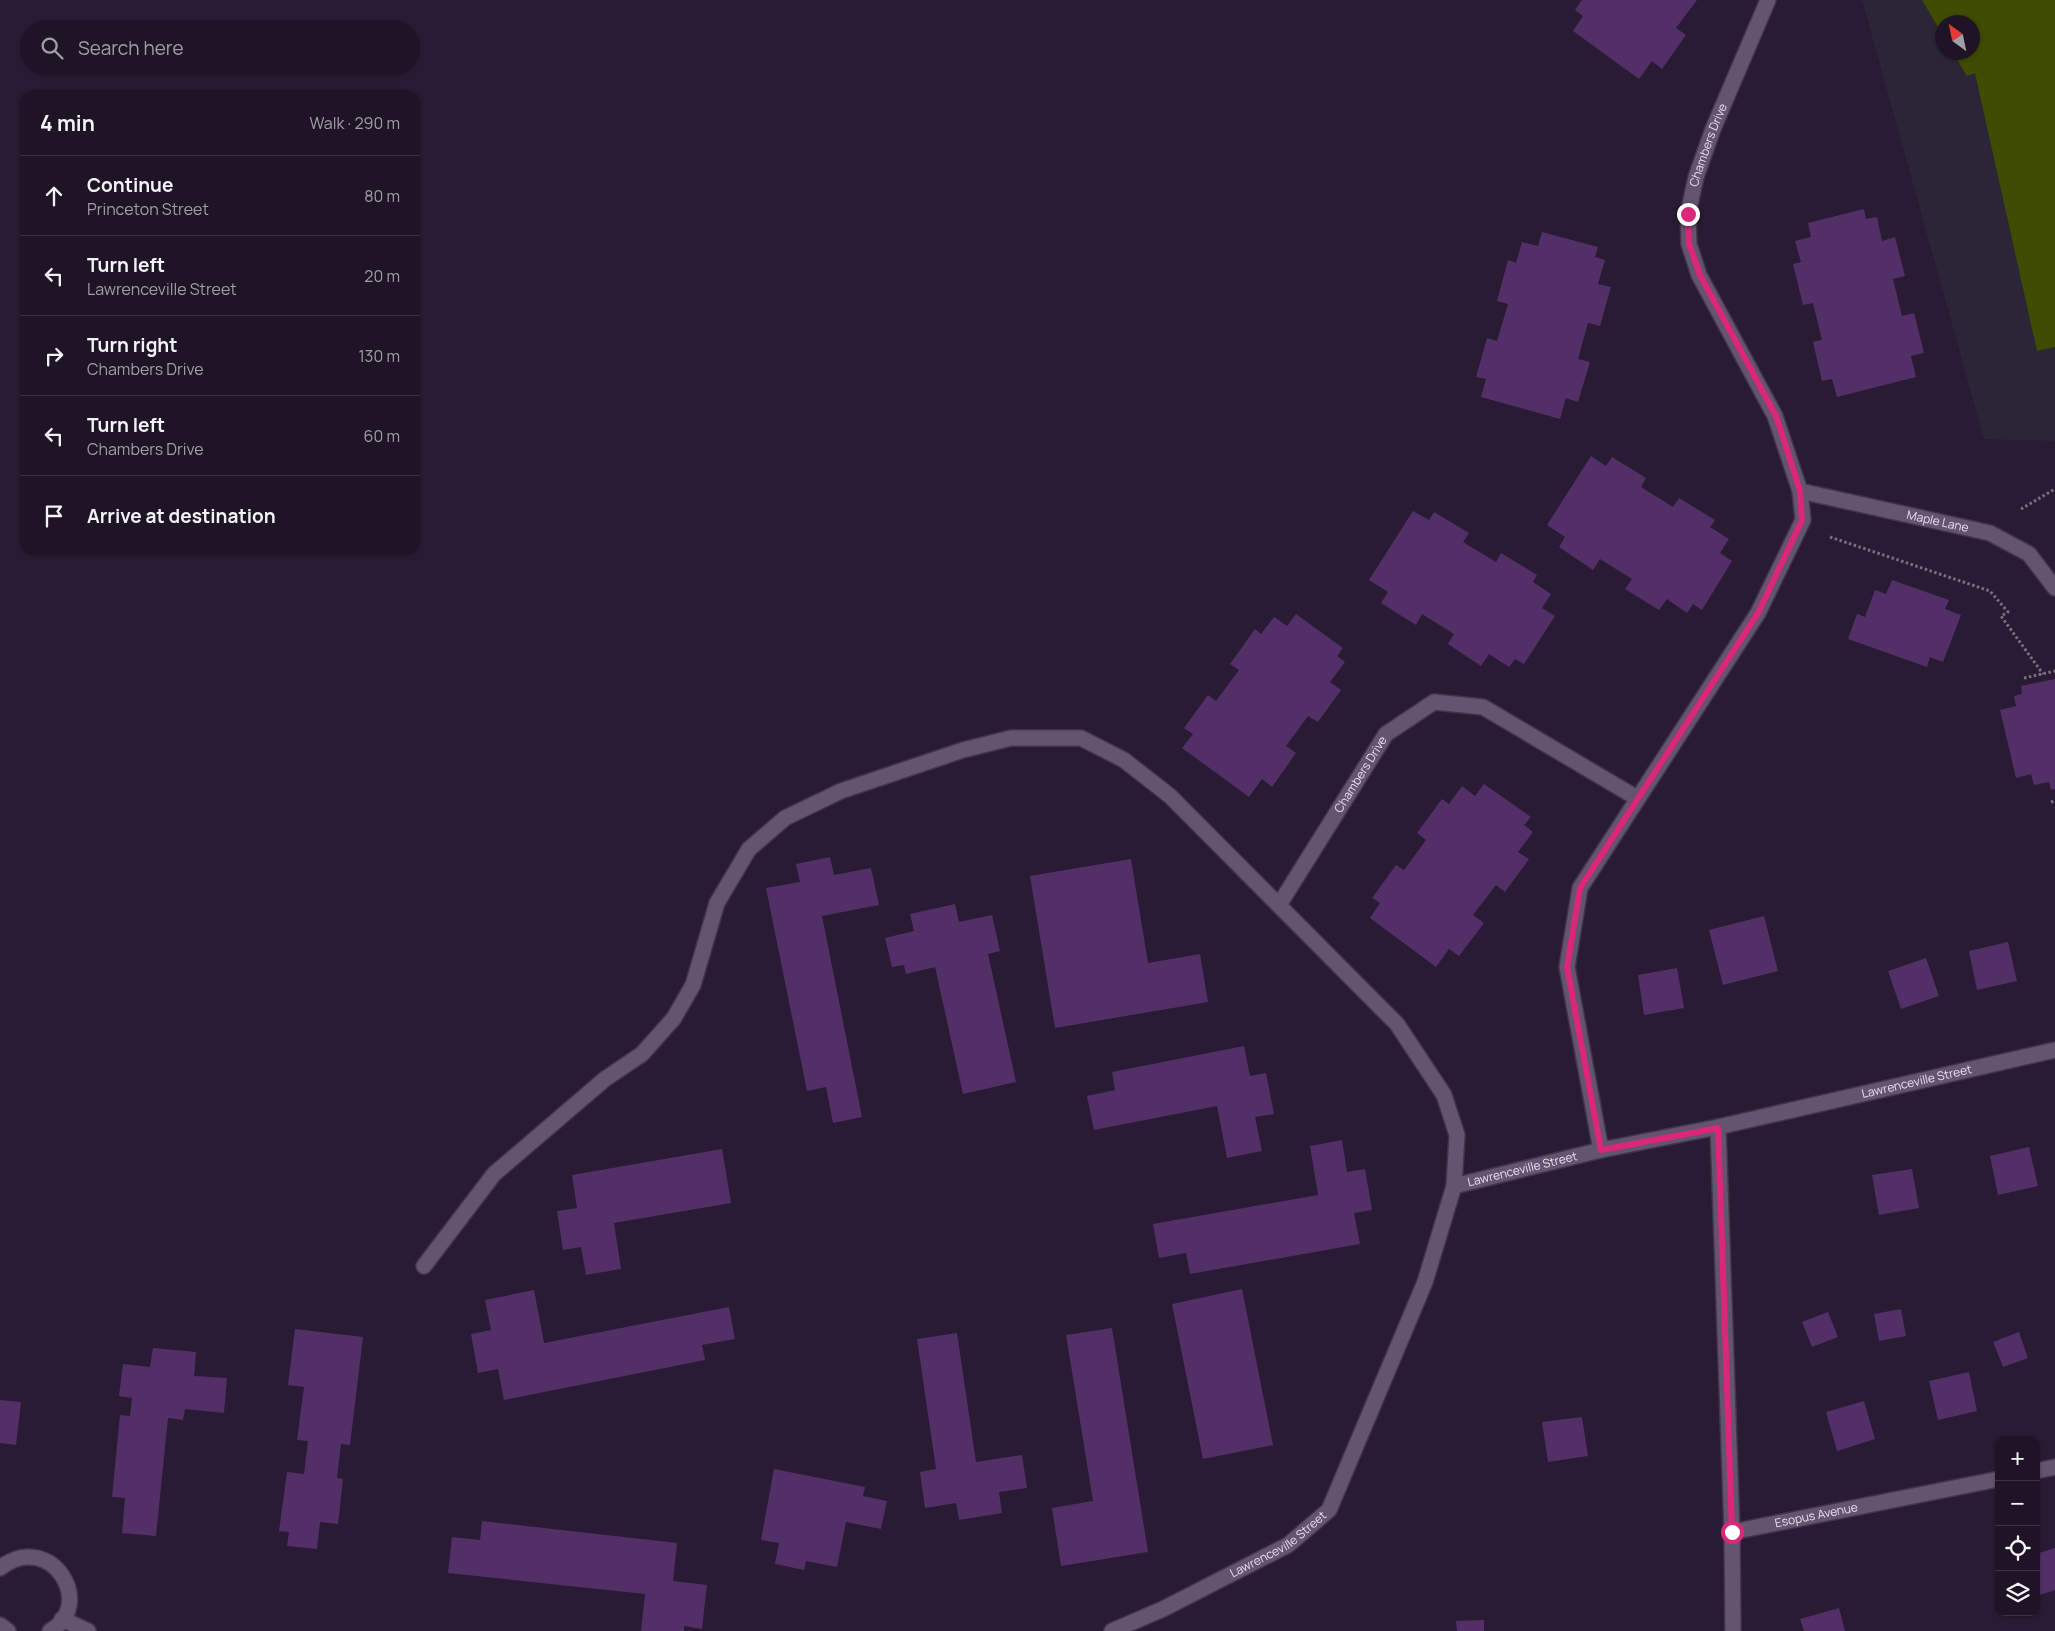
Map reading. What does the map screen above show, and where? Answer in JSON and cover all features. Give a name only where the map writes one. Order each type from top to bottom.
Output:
[{"type":"street","name":"Chambers Drive","points":[[1601,1150],[1567,967],[1580,888],[1758,613],[1802,520],[1800,491],[1776,416],[1700,275],[1689,244],[1688,214],[1696,177],[1713,130],[1768,0]]},
{"type":"street","name":"Maple Lane","points":[[1800,491],[1990,533],[2029,554],[2055,588]]},
{"type":"street","name":"Chambers Drive","points":[[1279,905],[1386,734],[1434,702],[1483,707],[1637,798]]},
{"type":"street","points":[[424,1266],[494,1174],[604,1079],[642,1054],[674,1018],[693,985],[717,903],[749,848],[785,818],[841,791],[963,750],[1011,738],[1081,738],[1124,760],[1170,796],[1398,1024],[1444,1095],[1457,1135],[1454,1186]]},
{"type":"street","name":"Lawrenceville Street","points":[[1112,1631],[1163,1609],[1288,1545],[1329,1510],[1425,1282],[1454,1186],[1601,1150],[1718,1128],[2055,1050]]},
{"type":"street","points":[[1718,1128],[1732,1532],[1733,1631]]},
{"type":"street","points":[[2040,1470],[2055,1467]]},
{"type":"street","name":"Esopus Avenue","points":[[1732,1532],[1995,1480]]},
{"type":"street","points":[[0,1568],[12,1560],[24,1556],[44,1560],[60,1570],[67,1582],[69,1594],[68,1608],[62,1619],[50,1631]]},
{"type":"street","points":[[62,1619],[88,1631]]},
{"type":"street","points":[[0,1625],[8,1631]]},
{"type":"path","points":[[2021,509],[2055,489]]},
{"type":"path","points":[[1830,537],[1990,592],[2008,612],[2001,616],[2043,674]]},
{"type":"path","points":[[2024,678],[2055,671]]},
{"type":"shaded area","points":[[1862,0],[2055,0],[2055,441],[1984,439]]},
{"type":"green space","points":[[1922,0],[2055,0],[2055,347],[2037,351],[1975,73],[1967,76],[1957,60],[1980,60],[1980,15],[1935,15],[1935,22]]},
{"type":"building","points":[[1582,0],[1697,0],[1676,28],[1686,35],[1662,69],[1652,61],[1639,79],[1573,31],[1583,16],[1575,10]]},
{"type":"building","points":[[1864,209],[1866,219],[1877,217],[1882,241],[1895,237],[1905,276],[1893,279],[1902,316],[1914,313],[1924,353],[1911,356],[1916,377],[1837,397],[1832,379],[1822,381],[1813,342],[1822,340],[1813,303],[1803,305],[1793,264],[1801,262],[1795,241],[1811,237],[1808,223]]},
{"type":"building","points":[[1542,232],[1598,247],[1595,257],[1605,260],[1598,284],[1611,287],[1600,326],[1588,323],[1578,359],[1590,362],[1578,402],[1566,398],[1560,419],[1481,397],[1486,379],[1476,377],[1487,338],[1497,341],[1508,304],[1497,301],[1508,260],[1516,263],[1522,242],[1538,246]]},
{"type":"building","points":[[1591,456],[1606,466],[1612,457],[1646,478],[1641,487],[1673,507],[1679,498],[1715,520],[1710,527],[1729,539],[1720,553],[1732,561],[1702,610],[1693,604],[1687,613],[1667,599],[1659,610],[1625,589],[1632,579],[1600,559],[1593,570],[1559,547],[1565,537],[1547,525]]},
{"type":"building","points":[[1413,511],[1429,520],[1434,512],[1469,533],[1463,542],[1496,562],[1501,553],[1537,575],[1533,582],[1551,594],[1542,608],[1555,616],[1524,664],[1515,659],[1509,667],[1489,654],[1481,666],[1448,644],[1454,634],[1422,614],[1416,625],[1381,603],[1388,592],[1369,580]]},
{"type":"building","points":[[1892,580],[1949,600],[1945,609],[1961,615],[1943,662],[1930,657],[1927,667],[1848,639],[1857,614],[1865,617],[1875,590],[1886,594]]},
{"type":"building","points":[[1296,614],[1343,648],[1337,656],[1345,662],[1330,682],[1341,690],[1318,722],[1308,716],[1286,746],[1296,753],[1272,787],[1262,779],[1249,797],[1182,748],[1193,734],[1184,728],[1208,695],[1216,701],[1239,670],[1230,664],[1255,629],[1261,634],[1274,617],[1287,626]]},
{"type":"building","points":[[2055,679],[2055,789],[2051,790],[2049,782],[2034,785],[2031,774],[2016,778],[2000,710],[2016,706],[2014,696],[2022,694],[2021,686]]},
{"type":"building","points":[[1484,784],[1531,817],[1524,825],[1533,832],[1518,852],[1529,859],[1505,892],[1496,885],[1473,915],[1484,923],[1459,956],[1449,949],[1436,967],[1370,918],[1380,903],[1372,898],[1396,865],[1404,870],[1426,840],[1417,833],[1442,799],[1449,804],[1462,786],[1475,796]]},
{"type":"building","points":[[830,857],[834,875],[871,868],[879,905],[822,916],[862,1117],[833,1123],[826,1087],[807,1091],[766,888],[800,882],[796,864]]},
{"type":"building","points":[[1131,859],[1148,963],[1200,954],[1208,1002],[1055,1028],[1030,876]]},
{"type":"building","points":[[955,904],[959,922],[992,915],[1000,951],[988,954],[1016,1082],[963,1094],[935,967],[906,974],[904,965],[892,967],[885,938],[914,931],[910,914]]},
{"type":"building","points":[[1764,916],[1778,971],[1723,985],[1709,930]]},
{"type":"building","points":[[2008,942],[2017,981],[1977,990],[1969,951]]},
{"type":"building","points":[[1926,958],[1939,996],[1901,1009],[1888,971]]},
{"type":"building","points":[[1677,968],[1684,1008],[1644,1015],[1638,975]]},
{"type":"building","points":[[1244,1046],[1250,1076],[1266,1073],[1274,1114],[1255,1117],[1262,1151],[1227,1158],[1217,1106],[1094,1130],[1087,1096],[1115,1090],[1112,1072]]},
{"type":"building","points":[[1342,1140],[1347,1172],[1365,1169],[1372,1210],[1354,1213],[1360,1244],[1190,1274],[1186,1253],[1159,1258],[1153,1224],[1318,1195],[1310,1146]]},
{"type":"building","points":[[2029,1147],[2038,1186],[1998,1195],[1990,1156]]},
{"type":"building","points":[[722,1149],[731,1203],[614,1223],[621,1269],[586,1275],[581,1247],[563,1250],[557,1211],[577,1208],[572,1175]]},
{"type":"building","points":[[1912,1169],[1919,1208],[1879,1215],[1872,1175]]},
{"type":"building","points":[[1242,1289],[1273,1445],[1203,1459],[1172,1304]]},
{"type":"building","points":[[534,1290],[544,1343],[729,1307],[735,1339],[702,1345],[705,1360],[504,1400],[498,1369],[478,1373],[471,1334],[491,1330],[485,1300]]},
{"type":"building","points":[[1901,1309],[1906,1336],[1879,1341],[1874,1314]]},
{"type":"building","points":[[1828,1312],[1838,1337],[1812,1347],[1802,1322]]},
{"type":"building","points":[[1112,1328],[1148,1552],[1061,1566],[1052,1508],[1093,1501],[1066,1335]]},
{"type":"building","points":[[295,1329],[363,1337],[350,1445],[341,1444],[337,1478],[343,1479],[338,1524],[320,1522],[317,1549],[287,1546],[289,1532],[279,1531],[287,1472],[304,1474],[308,1441],[297,1440],[304,1387],[288,1385]]},
{"type":"building","points":[[2019,1332],[2028,1358],[2003,1367],[1993,1342]]},
{"type":"building","points":[[957,1333],[976,1462],[1022,1455],[1027,1488],[999,1492],[1002,1513],[959,1520],[956,1503],[925,1508],[920,1472],[936,1469],[917,1339]]},
{"type":"building","points":[[153,1348],[196,1352],[194,1376],[227,1378],[224,1413],[185,1409],[183,1420],[168,1418],[156,1536],[122,1533],[125,1498],[112,1497],[120,1415],[130,1416],[132,1398],[119,1396],[123,1364],[150,1367]]},
{"type":"building","points":[[1969,1372],[1977,1411],[1938,1420],[1929,1381]]},
{"type":"building","points":[[0,1400],[21,1402],[16,1445],[0,1443]]},
{"type":"building","points":[[1864,1401],[1875,1439],[1837,1451],[1826,1412]]},
{"type":"building","points":[[1582,1417],[1588,1456],[1548,1462],[1542,1422]]},
{"type":"building","points":[[774,1469],[865,1487],[863,1496],[887,1501],[881,1529],[846,1522],[837,1567],[806,1561],[804,1570],[775,1564],[779,1543],[761,1540]]},
{"type":"building","points":[[482,1521],[677,1543],[673,1581],[707,1585],[702,1629],[684,1626],[684,1631],[641,1631],[645,1594],[448,1573],[452,1537],[480,1540]]},
{"type":"building","points":[[2055,1548],[2055,1590],[2040,1595],[2040,1571],[2040,1553]]},
{"type":"building","points":[[1839,1608],[1845,1631],[1804,1631],[1800,1619]]},
{"type":"building","points":[[1484,1620],[1484,1631],[1457,1631],[1456,1621]]},
{"type":"route","points":[[1688,214],[1689,244],[1700,275],[1776,416],[1800,491],[1802,520],[1758,613],[1580,888],[1567,967],[1601,1150],[1718,1128],[1732,1532]]}]
